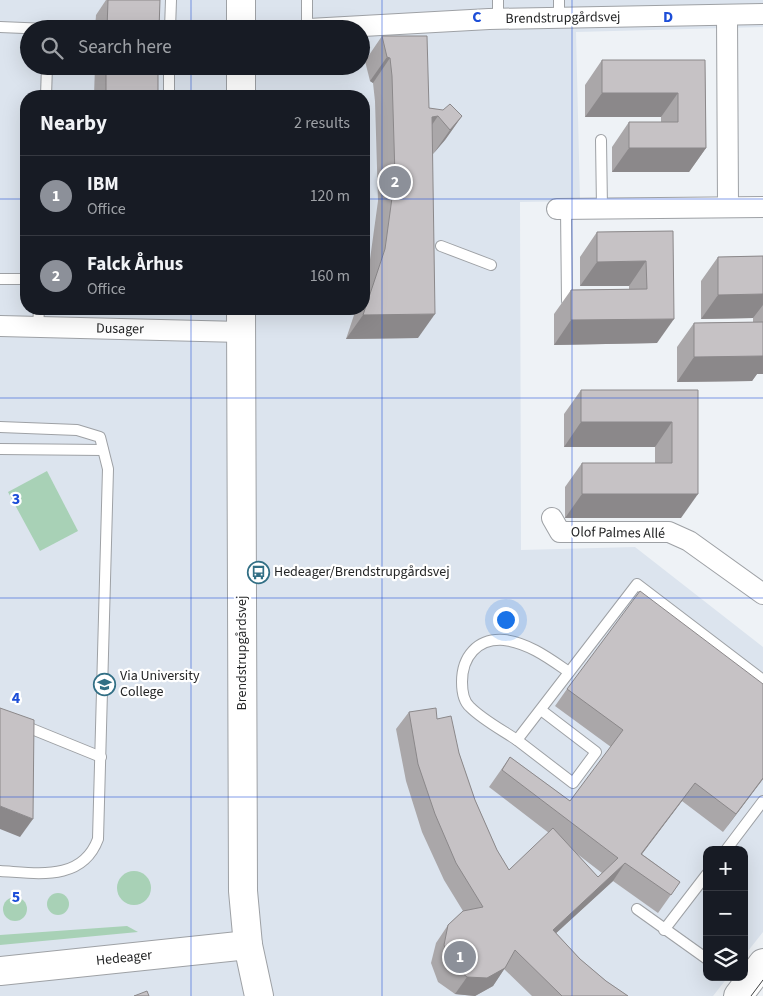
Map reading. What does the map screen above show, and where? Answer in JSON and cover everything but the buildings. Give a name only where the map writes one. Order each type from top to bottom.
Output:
[{"type":"street","points":[[241,0],[241,20]]},
{"type":"street","name":"Brendstrupgårdsvej","points":[[370,23],[498,10],[559,9],[727,15],[763,14]]},
{"type":"street","points":[[727,15],[728,207]]},
{"type":"street","points":[[241,75],[241,90]]},
{"type":"street","points":[[562,209],[763,206]]},
{"type":"street","name":"Dusager","points":[[0,326],[39,318],[240,320]]},
{"type":"street","name":"Brendstrupgårdsvej","points":[[240,320],[243,891],[248,945],[259,996]]},
{"type":"street","name":"Olof Palmes Allé","points":[[552,518],[560,532],[669,532],[689,541],[763,594]]},
{"type":"street","name":"Hedeager","points":[[0,971],[248,945]]},
{"type":"street","points":[[741,988],[763,963]]},
{"type":"lane","points":[[170,20],[171,0]]},
{"type":"lane","points":[[307,0],[308,20]]},
{"type":"lane","points":[[0,27],[20,28]]},
{"type":"lane","points":[[46,90],[47,75]]},
{"type":"lane","points":[[169,90],[170,75]]},
{"type":"lane","points":[[602,140],[602,208]]},
{"type":"lane","points":[[562,209],[567,301]]},
{"type":"lane","points":[[441,246],[491,265]]},
{"type":"lane","points":[[0,279],[20,279]]},
{"type":"lane","points":[[0,427],[77,430],[100,437],[108,469],[98,839],[91,854],[78,865],[57,873],[0,872]]},
{"type":"lane","points":[[0,449],[103,450]]},
{"type":"lane","points":[[517,740],[637,584],[763,680]]},
{"type":"lane","points":[[541,710],[596,752],[573,783],[469,706],[462,693],[462,675],[466,658],[474,648],[488,641],[503,640],[519,644],[543,654],[569,672]]},
{"type":"lane","points":[[0,716],[100,757]]},
{"type":"lane","points":[[729,846],[763,801]]},
{"type":"lane","points":[[664,930],[703,879]]},
{"type":"lane","points":[[637,909],[703,956]]},
{"type":"shaded area","points":[[0,0],[763,0],[763,27],[576,32],[580,201],[520,202],[521,550],[635,547],[763,647],[763,932],[748,951],[748,846],[703,846],[703,981],[725,981],[713,996],[0,996]]},
{"type":"green space","points":[[47,471],[78,531],[40,551],[8,492]]},
{"type":"green space","points":[[134,871],[141,872],[146,876],[150,881],[150,895],[146,900],[141,904],[134,905],[127,904],[122,900],[118,895],[117,888],[118,881],[122,876],[127,872]]},
{"type":"green space","points":[[58,893],[66,896],[69,904],[66,912],[58,915],[50,912],[47,904],[50,896]]},
{"type":"green space","points":[[15,897],[23,901],[27,909],[23,917],[15,921],[7,917],[3,909],[7,901]]},
{"type":"green space","points":[[127,926],[138,932],[0,945],[0,935]]},
{"type":"tram line","points":[[751,996],[763,980]]},
{"type":"place","name":"Falck Århus","points":[[395,182]]},
{"type":"place","name":"Hedeager/Brendstrupgårdsvej","points":[[258,572]]},
{"type":"place","name":"Via University College","points":[[104,684]]},
{"type":"place","name":"IBM","points":[[460,957]]}]
